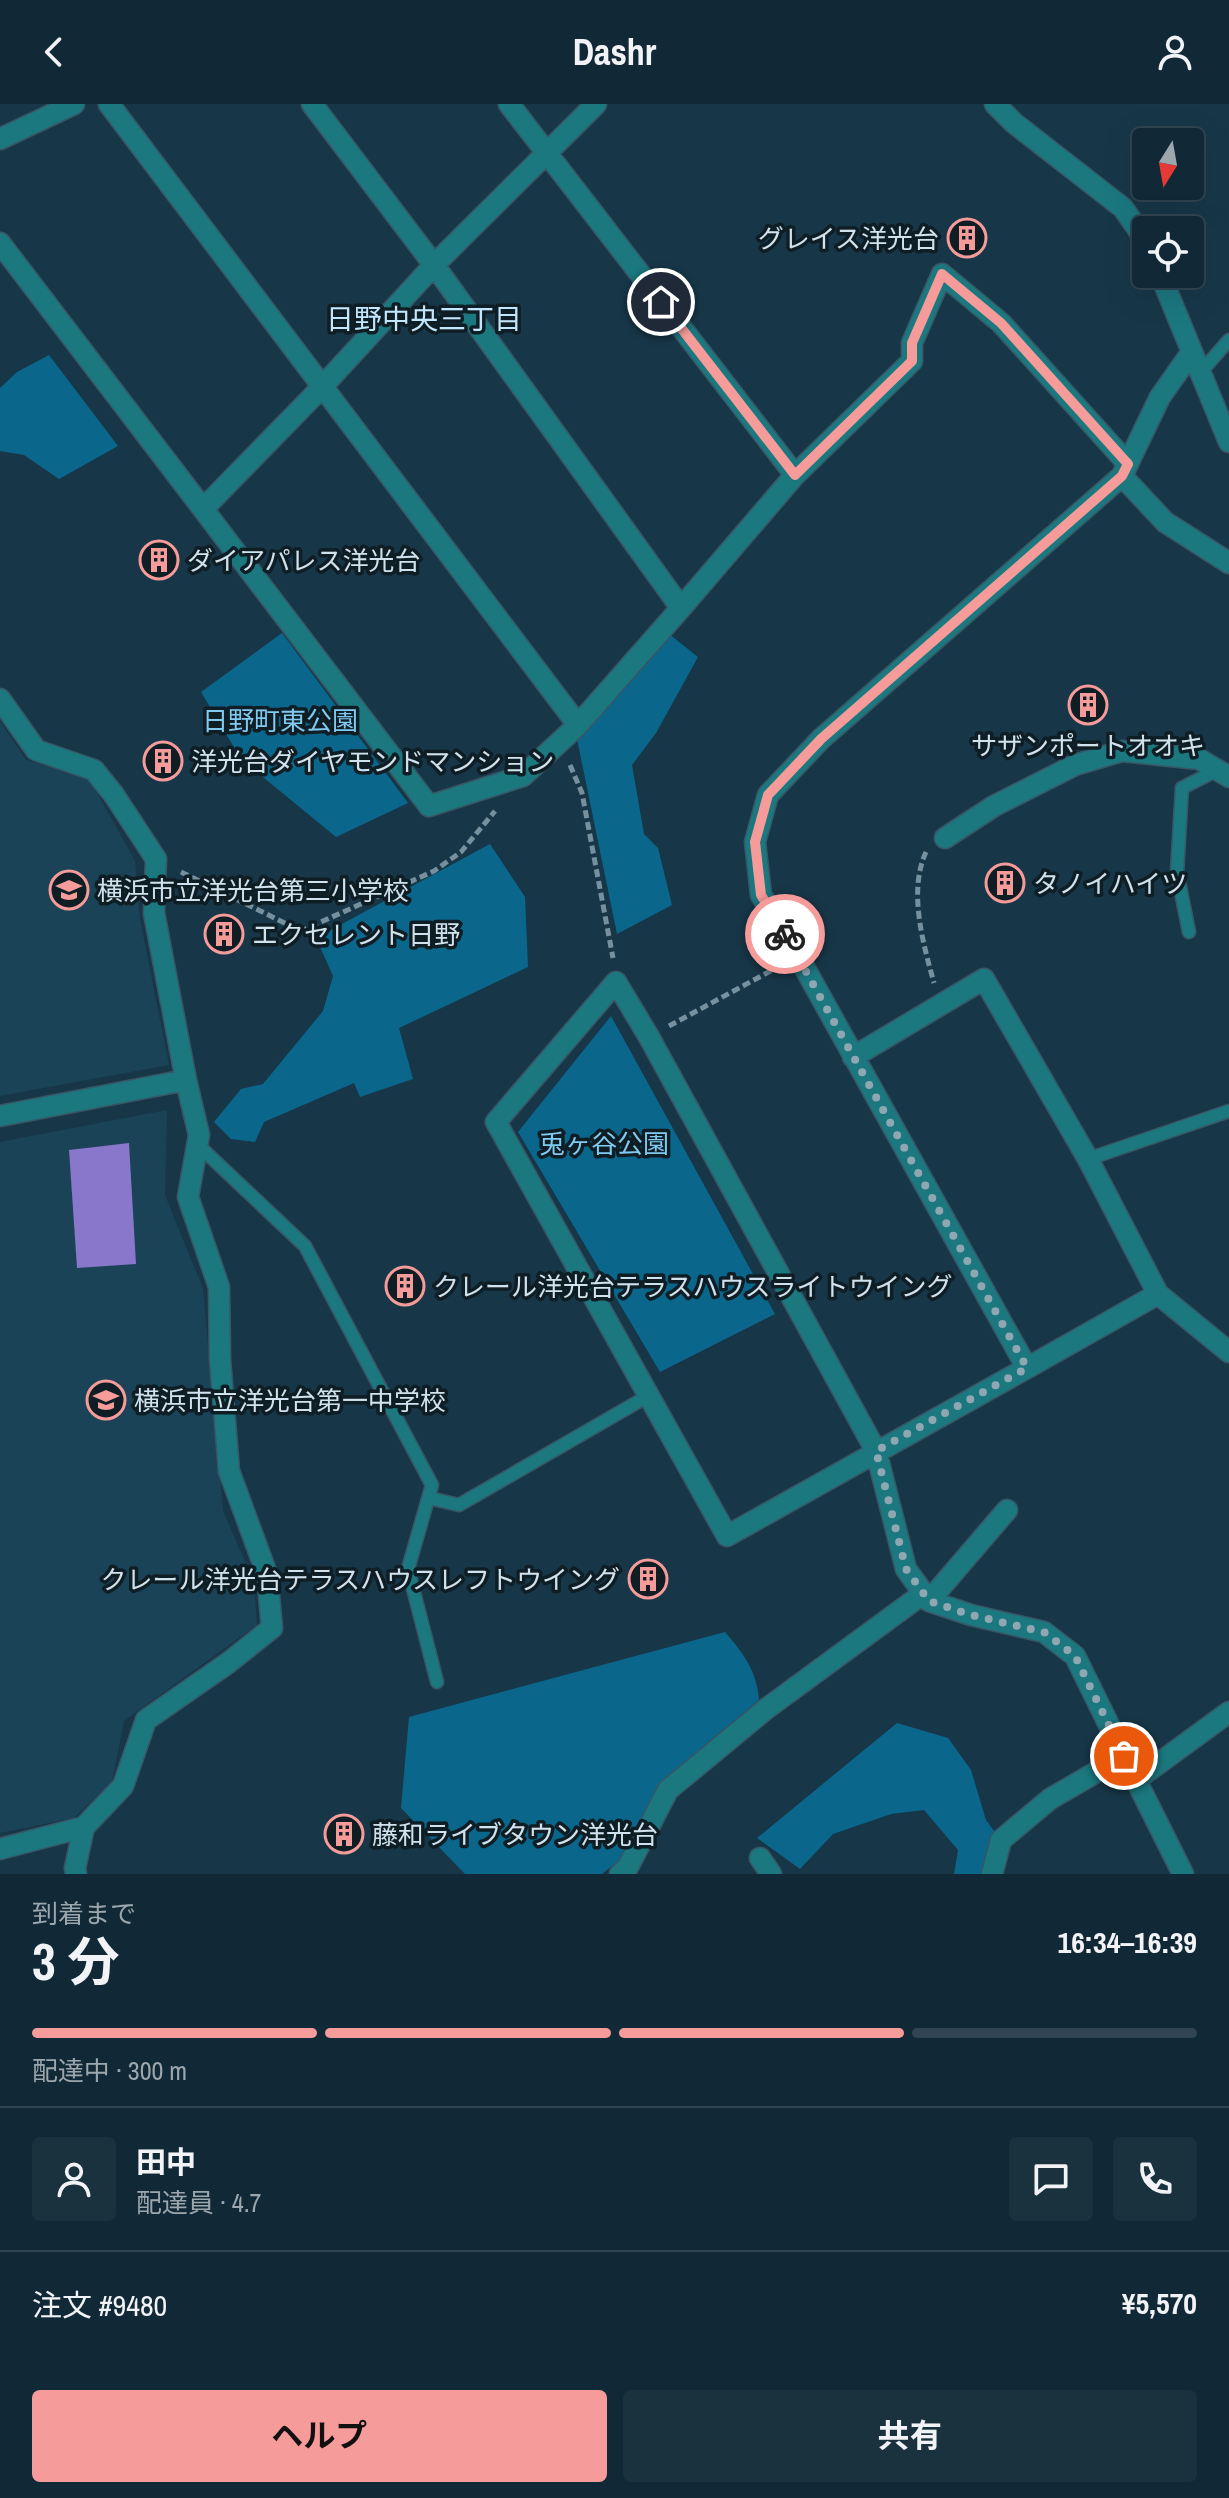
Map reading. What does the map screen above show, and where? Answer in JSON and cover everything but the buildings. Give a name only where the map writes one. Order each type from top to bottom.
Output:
[{"type":"street","points":[[0,139],[74,104]]},
{"type":"street","points":[[109,104],[578,725]]},
{"type":"street","points":[[312,104],[434,265],[681,608]]},
{"type":"street","points":[[509,104],[795,475]]},
{"type":"street","points":[[203,509],[322,387],[434,265],[596,104]]},
{"type":"street","points":[[995,104],[1014,123],[1123,208],[1132,221]]},
{"type":"street","points":[[0,243],[429,806],[523,776],[578,725],[795,475],[912,361],[912,343],[942,274],[1001,323],[1165,522],[1223,559]]},
{"type":"street","points":[[1165,288],[1229,442]]},
{"type":"street","points":[[1027,1368],[761,895],[755,842],[768,795],[821,739],[1125,470],[1160,397],[1191,353]]},
{"type":"street","points":[[0,699],[36,750],[94,770],[156,859],[154,913],[199,1135],[188,1197],[219,1287],[220,1359],[229,1471],[267,1574],[272,1628],[146,1720],[123,1786],[84,1827],[76,1874]]},
{"type":"street","points":[[945,838],[994,806],[1075,765],[1122,751],[1199,759],[1223,773]]},
{"type":"street","points":[[853,1057],[984,979],[1088,1159],[1158,1294],[1229,1352]]},
{"type":"street","points":[[1158,1294],[876,1451],[727,1536],[496,1122],[616,982],[876,1451],[906,1569],[927,1597],[971,1615],[1044,1632],[1075,1656],[1183,1874]]},
{"type":"street","points":[[0,1116],[186,1080]]},
{"type":"street","points":[[620,1874],[628,1867],[668,1790],[766,1709],[927,1597],[1007,1510]]},
{"type":"street","points":[[1136,1780],[1229,1712]]},
{"type":"street","points":[[992,1874],[1001,1840],[1050,1799],[1124,1756]]},
{"type":"street","points":[[0,1849],[84,1827]]},
{"type":"lane","points":[[1200,373],[1229,340]]},
{"type":"lane","points":[[1189,932],[1177,872],[1182,788],[1223,773]]},
{"type":"lane","points":[[1088,1159],[1229,1111]]},
{"type":"lane","points":[[198,1145],[305,1246],[432,1485],[408,1569],[437,1682]]},
{"type":"lane","points":[[429,1498],[459,1505],[648,1396]]},
{"type":"path","points":[[559,742],[582,793],[610,934],[616,982]]},
{"type":"path","points":[[156,859],[301,931],[434,871],[461,852],[497,809]]},
{"type":"path","points":[[941,1007],[922,937],[918,885],[925,853],[945,838]]},
{"type":"path","points":[[649,1037],[798,956]]},
{"type":"shaded area","name":"横浜市立洋光台第三小学校","points":[[0,721],[26,760],[89,778],[135,861],[140,919],[169,1065],[0,1096]]},
{"type":"shaded area","name":"横浜市立洋光台第一中学校","points":[[167,1110],[165,1195],[203,1289],[223,1511],[254,1582],[257,1625],[124,1721],[112,1782],[74,1818],[0,1833],[0,1142]]},
{"type":"shaded area","points":[[129,1143],[136,1264],[77,1268],[69,1150]]},
{"type":"green space","points":[[49,355],[118,446],[59,479],[24,455],[0,451],[0,388],[17,372]]},
{"type":"green space","name":"日野町東公園","points":[[282,633],[408,803],[336,837],[241,759],[201,692]]},
{"type":"green space","points":[[669,634],[698,657],[656,733],[632,765],[644,834],[658,848],[672,905],[617,934],[577,739]]},
{"type":"green space","points":[[490,844],[525,897],[528,967],[399,1028],[413,1079],[360,1097],[354,1083],[264,1122],[255,1142],[231,1139],[214,1122],[241,1089],[263,1084],[323,1011],[333,976],[316,938]]},
{"type":"green space","name":"兎ヶ谷公園","points":[[611,1016],[775,1314],[660,1372],[518,1132]]},
{"type":"green space","points":[[725,1632],[748,1663],[759,1700],[662,1781],[622,1858],[602,1874],[465,1874],[401,1808],[409,1717]]},
{"type":"green space","points":[[897,1723],[948,1738],[971,1770],[986,1820],[997,1835],[987,1874],[954,1874],[958,1850],[924,1810],[891,1814],[833,1834],[800,1869],[757,1838]]},
{"type":"way so far","points":[[785,934],[1027,1368],[876,1451],[906,1569],[929,1601],[971,1615],[1044,1632],[1075,1656],[1124,1756]]},
{"type":"place","name":"グレイス洋光台","points":[[967,238]]},
{"type":"place","name":"ダイアパレス洋光台","points":[[159,560]]},
{"type":"place","name":"サザンポートオオキ","points":[[1088,705]]},
{"type":"place","name":"洋光台ダイヤモンドマンション","points":[[163,761]]},
{"type":"place","name":"タノイハイツ","points":[[1005,883]]},
{"type":"place","name":"横浜市立洋光台第三小学校","points":[[69,890]]},
{"type":"place","name":"エクセレント日野","points":[[224,934]]},
{"type":"place","name":"クレール洋光台テラスハウスライトウイング","points":[[405,1286]]},
{"type":"place","name":"横浜市立洋光台第一中学校","points":[[106,1400]]},
{"type":"place","name":"クレール洋光台テラスハウスレフトウイング","points":[[648,1579]]},
{"type":"place","name":"藤和ライブタウン洋光台","points":[[344,1834]]},
{"type":"district","name":"日野中央三丁目","points":[[424,319]]},
{"type":"route","points":[[661,302],[795,475],[912,361],[912,343],[942,274],[1001,323],[1128,464],[1122,476],[821,739],[768,795],[755,842],[761,895],[785,934]]}]
